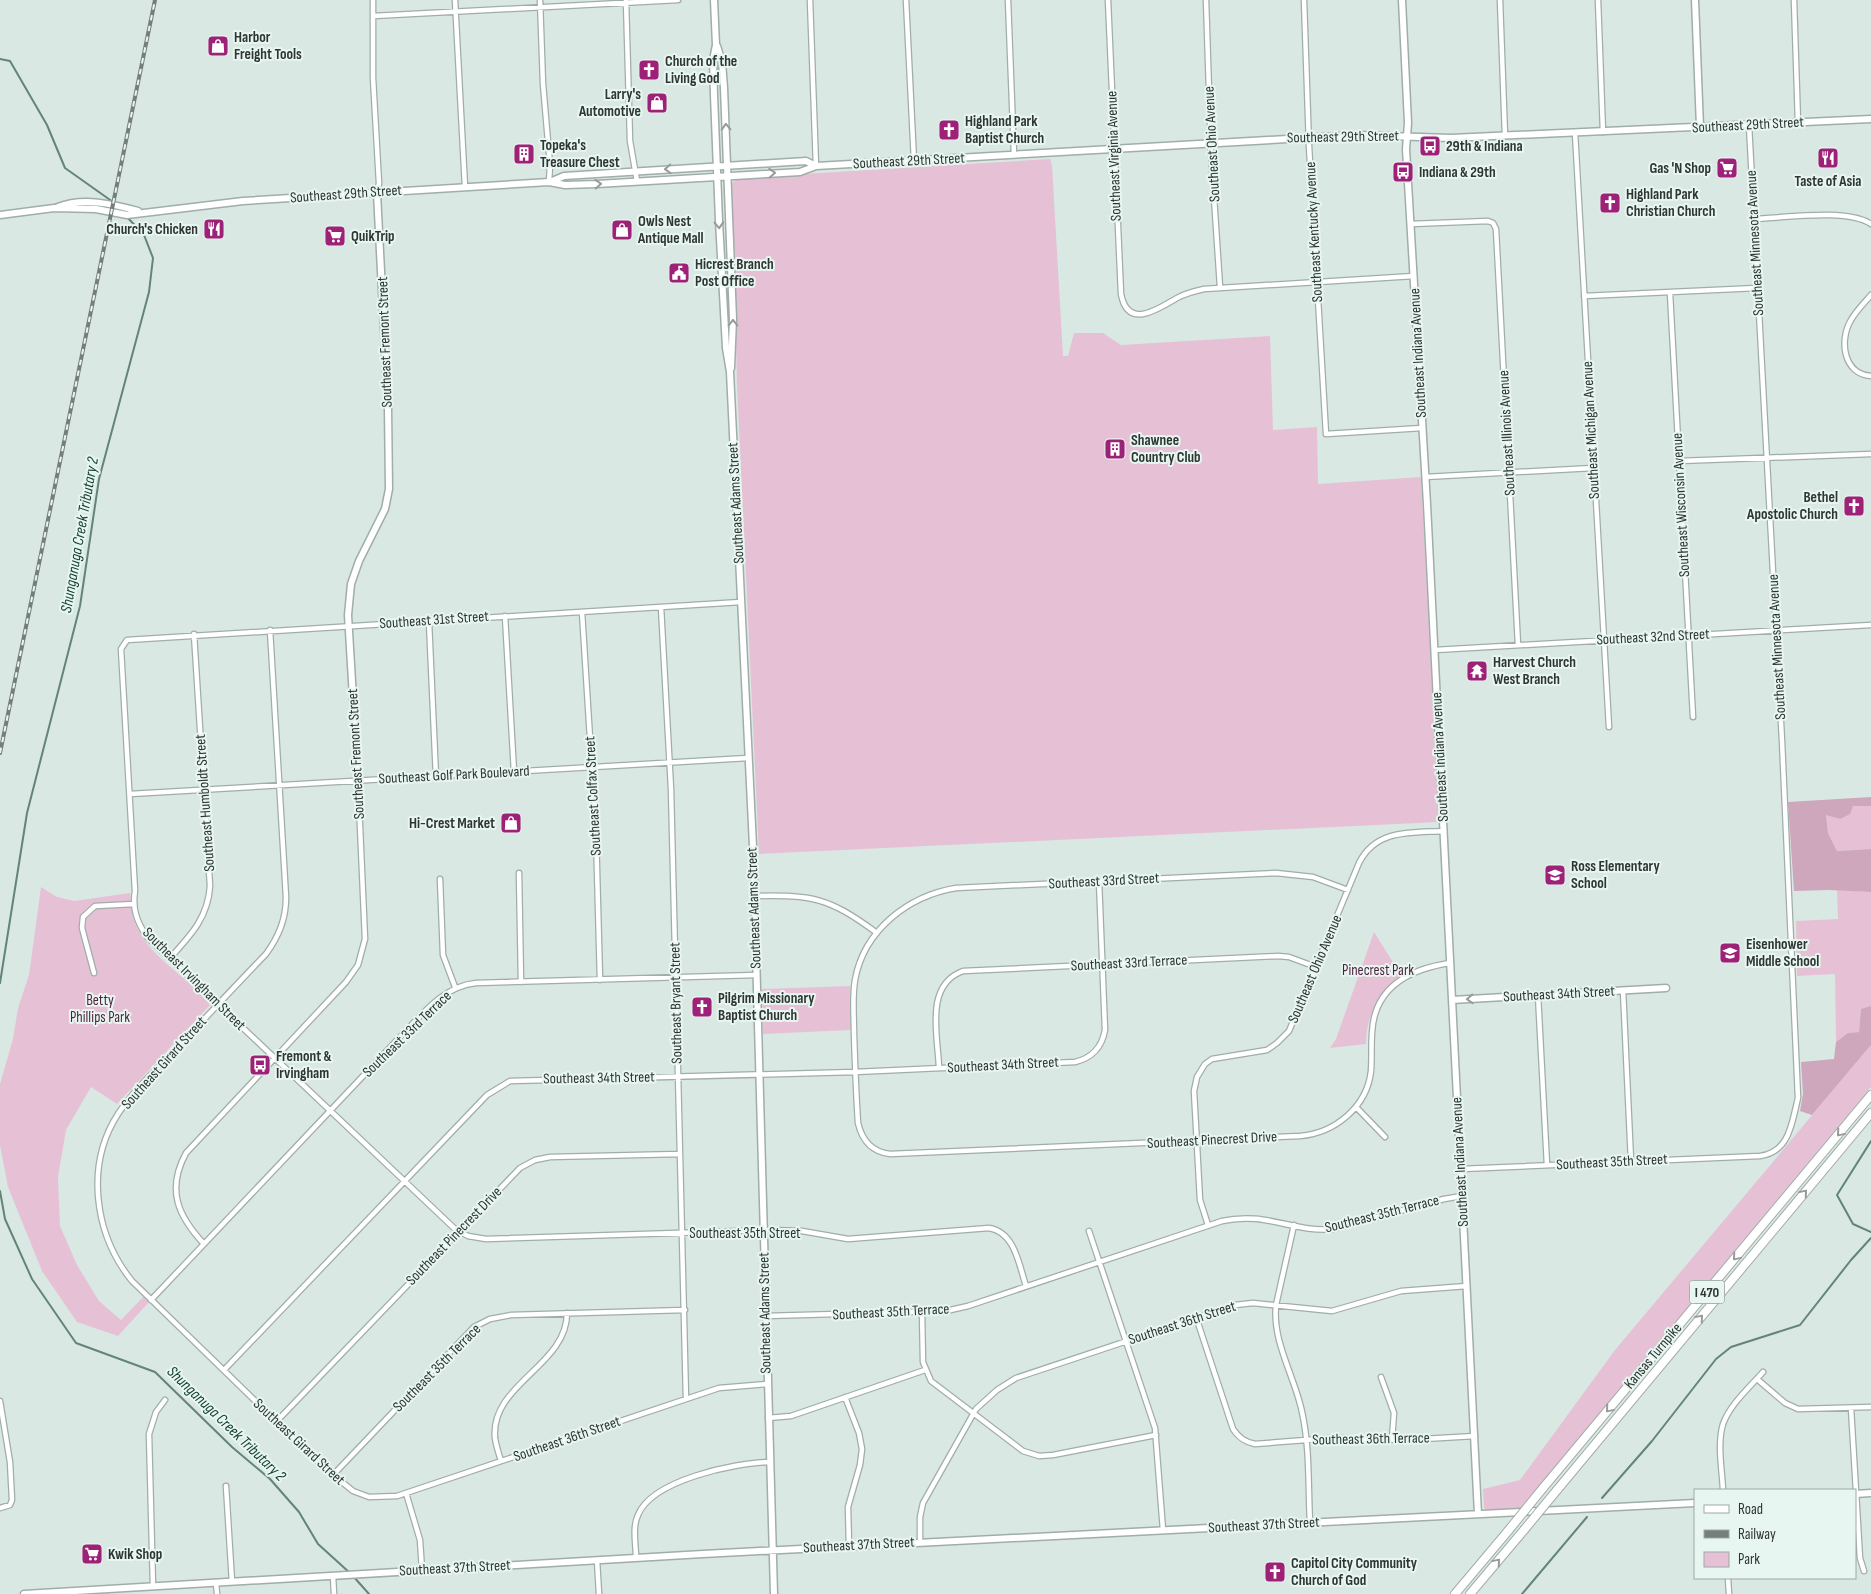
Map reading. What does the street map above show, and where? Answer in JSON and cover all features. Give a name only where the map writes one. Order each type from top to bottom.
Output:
[{"type":"highway","name":"Kansas Turnpike","points":[[1455,1594],[1871,1095]]},
{"type":"highway","name":"Kansas Turnpike","points":[[1470,1594],[1871,1113]]},
{"type":"main road","name":"Southeast Adams Street","points":[[714,0],[716,166],[726,348],[730,372],[754,896],[774,1594]]},
{"type":"main road","name":"Southeast Indiana Avenue","points":[[1402,0],[1406,136],[1435,650],[1478,1514]]},
{"type":"main road","points":[[1696,0],[1700,127]]},
{"type":"main road","name":"Southeast Adams Street","points":[[716,45],[722,71],[728,176],[733,319],[733,359],[730,372]]},
{"type":"main road","name":"Southeast 29th Street","points":[[0,215],[54,208],[96,209],[127,214],[243,201],[549,182],[565,185],[636,182],[800,172],[816,166],[1358,134],[1429,138],[1505,136],[1871,119]]},
{"type":"main road","name":"Southeast 29th Street","points":[[549,182],[564,176],[727,165],[806,162],[816,166]]},
{"type":"main road","name":"Southeast Fremont Street","points":[[358,781],[349,604],[354,572],[385,509],[390,489],[388,408],[377,193]]},
{"type":"main road","name":"Southeast 34th Street","points":[[1452,1000],[1666,988]]},
{"type":"main road","points":[[1856,1494],[1871,1493]]},
{"type":"main road","name":"Southeast 37th Street","points":[[24,1594],[121,1591],[216,1582],[772,1550],[1694,1502]]},
{"type":"street","points":[[372,0],[373,87],[379,182],[377,193]]},
{"type":"street","points":[[455,0],[465,187]]},
{"type":"street","points":[[540,0],[543,84],[550,165],[549,182]]},
{"type":"street","points":[[373,16],[626,1],[678,0]]},
{"type":"street","points":[[810,0],[816,166]]},
{"type":"street","points":[[906,0],[914,161]]},
{"type":"street","points":[[1008,0],[1014,155]]},
{"type":"street","name":"Southeast Virginia Avenue","points":[[1108,0],[1120,294],[1130,310],[1142,314],[1152,313],[1192,292],[1220,287]]},
{"type":"street","name":"Southeast Ohio Avenue","points":[[1206,0],[1211,143],[1220,287]]},
{"type":"street","name":"Southeast Kentucky Avenue","points":[[1304,0],[1309,138],[1326,434],[1422,428]]},
{"type":"street","points":[[1500,0],[1505,136]]},
{"type":"street","points":[[1598,0],[1603,132]]},
{"type":"street","points":[[1794,0],[1798,123]]},
{"type":"street","points":[[626,1],[630,141],[636,171],[636,182]]},
{"type":"street","name":"Southeast Minnesota Avenue","points":[[1749,125],[1776,629],[1798,1098],[1788,1138],[1780,1148],[1764,1155]]},
{"type":"street","name":"Southeast Michigan Avenue","points":[[1575,133],[1609,727]]},
{"type":"street","points":[[1754,219],[1843,215],[1859,217],[1871,224]]},
{"type":"street","name":"Southeast Illinois Avenue","points":[[1411,224],[1482,221],[1493,223],[1496,229],[1518,645]]},
{"type":"street","points":[[1220,287],[1414,276]]},
{"type":"street","points":[[1584,296],[1757,288]]},
{"type":"street","name":"Southeast Wisconsin Avenue","points":[[1670,293],[1693,717]]},
{"type":"street","points":[[1871,295],[1850,321],[1844,341],[1846,358],[1851,366],[1859,373],[1871,376]]},
{"type":"street","points":[[1679,461],[1871,454]]},
{"type":"street","points":[[1425,478],[1593,468]]},
{"type":"street","name":"Southeast 31st Street","points":[[127,640],[194,634],[428,622],[741,602]]},
{"type":"street","name":"Southeast Bryant Street","points":[[661,607],[670,762],[686,1399]]},
{"type":"street","name":"Southeast Colfax Street","points":[[582,612],[592,767],[600,980]]},
{"type":"street","points":[[504,616],[514,772]]},
{"type":"street","points":[[428,622],[436,777]]},
{"type":"street","name":"Southeast 32nd Street","points":[[1435,650],[1871,625]]},
{"type":"street","name":"Southeast Girard Street","points":[[270,630],[286,897],[282,926],[266,954],[124,1106],[110,1130],[102,1150],[98,1172],[98,1194],[105,1234],[124,1271],[151,1300],[315,1459],[349,1488],[369,1497]]},
{"type":"street","name":"Southeast Humboldt Street","points":[[170,958],[199,924],[208,904],[210,886],[194,634]]},
{"type":"street","name":"Southeast Irvingham Street","points":[[127,640],[121,649],[135,891],[134,904],[142,930],[218,1005],[458,1231]]},
{"type":"street","name":"Southeast Golf Park Boulevard","points":[[130,794],[748,758]]},
{"type":"street","name":"Southeast Fremont Street","points":[[204,1244],[187,1226],[180,1213],[176,1186],[180,1164],[193,1143],[346,982],[362,955],[365,930],[358,781]]},
{"type":"street","points":[[1348,890],[1362,857],[1379,840],[1396,833],[1444,831]]},
{"type":"street","name":"Southeast 33rd Street","points":[[869,1145],[861,1134],[858,1123],[855,1072],[855,981],[864,954],[877,933],[907,905],[943,890],[1276,872],[1313,877],[1348,890]]},
{"type":"street","points":[[519,873],[521,982]]},
{"type":"street","points":[[440,879],[443,955],[455,988]]},
{"type":"street","points":[[1099,881],[1102,964]]},
{"type":"street","name":"Southeast Ohio Avenue","points":[[1208,1225],[1200,1200],[1194,1091],[1200,1070],[1217,1057],[1259,1052],[1277,1043],[1291,1026],[1348,890]]},
{"type":"street","points":[[754,896],[790,895],[826,901],[843,909],[877,933]]},
{"type":"street","points":[[94,974],[82,928],[83,917],[95,906],[134,904]]},
{"type":"street","name":"Southeast 33rd Terrace","points":[[939,1068],[937,1002],[939,990],[956,974],[966,971],[1278,956],[1289,957],[1316,967]]},
{"type":"street","name":"Southeast Pinecrest Drive","points":[[869,1145],[878,1151],[890,1154],[1312,1134],[1336,1124],[1356,1107],[1364,1093],[1370,1077],[1373,1021],[1385,996],[1408,974],[1426,967],[1450,963]]},
{"type":"street","name":"Southeast 34th Street","points":[[224,1370],[487,1095],[510,1081],[855,1072],[1075,1062],[1093,1054],[1101,1043],[1105,1030],[1102,964]]},
{"type":"street","name":"Southeast 33rd Terrace","points":[[151,1300],[399,1038],[441,996],[455,988],[476,983],[756,975]]},
{"type":"street","points":[[1623,990],[1631,1161]]},
{"type":"street","points":[[1538,995],[1547,1165]]},
{"type":"street","points":[[1356,1107],[1385,1137]]},
{"type":"street","name":"Southeast Pinecrest Drive","points":[[276,1422],[512,1174],[536,1160],[559,1157],[680,1154]]},
{"type":"street","name":"Southeast 35th Street","points":[[1461,1169],[1764,1155]]},
{"type":"street","name":"Southeast 35th Terrace","points":[[765,1316],[922,1313],[959,1308],[1233,1218],[1253,1217],[1316,1230],[1333,1229],[1444,1199],[1462,1196]]},
{"type":"street","points":[[1294,1225],[1276,1305],[1277,1330],[1300,1404],[1306,1440],[1310,1523]]},
{"type":"street","name":"Southeast 35th Street","points":[[458,1231],[468,1236],[486,1238],[794,1230],[848,1239],[993,1229],[1003,1234],[1010,1241],[1026,1286]]},
{"type":"street","points":[[1089,1231],[1127,1340],[1156,1435],[1162,1530]]},
{"type":"street","name":"Southeast 36th Street","points":[[920,1542],[920,1517],[923,1503],[974,1415],[991,1395],[1016,1378],[1240,1304],[1253,1302],[1332,1311],[1401,1291],[1467,1286]]},
{"type":"street","name":"Southeast 35th Terrace","points":[[334,1474],[474,1327],[490,1319],[504,1315],[685,1310]]},
{"type":"street","points":[[501,1461],[495,1439],[500,1411],[508,1398],[559,1343],[566,1328],[567,1313]]},
{"type":"street","points":[[922,1313],[925,1370],[934,1385],[1018,1448],[1039,1456],[1053,1455],[1156,1435]]},
{"type":"street","name":"Southeast 36th Terrace","points":[[1196,1317],[1233,1429],[1239,1437],[1255,1444],[1353,1437],[1392,1439],[1475,1436]]},
{"type":"street","points":[[768,1418],[790,1416],[925,1370]]},
{"type":"street","points":[[1723,1489],[1720,1442],[1724,1423],[1730,1411],[1763,1372]]},
{"type":"street","points":[[1381,1377],[1392,1406],[1392,1439]]},
{"type":"street","points":[[1757,1379],[1786,1403],[1798,1409],[1871,1407]]},
{"type":"street","name":"Southeast 36th Street","points":[[369,1497],[392,1497],[406,1493],[727,1387],[767,1384]]},
{"type":"street","points":[[845,1397],[859,1433],[862,1449],[860,1465],[848,1507],[849,1546]]},
{"type":"street","points":[[153,1587],[149,1434],[156,1412],[165,1400]]},
{"type":"street","points":[[0,1401],[11,1471],[12,1500],[10,1505],[0,1508]]},
{"type":"street","points":[[1851,1408],[1855,1489]]},
{"type":"street","points":[[636,1558],[636,1519],[652,1496],[668,1486],[732,1466],[769,1462]]},
{"type":"street","points":[[226,1486],[232,1582]]},
{"type":"street","points":[[406,1493],[420,1540],[422,1570]]},
{"type":"street","points":[[1856,1507],[1860,1558],[1864,1571]]},
{"type":"street","points":[[597,1560],[599,1594]]},
{"type":"street","points":[[334,1594],[335,1576]]},
{"type":"street","points":[[1728,1579],[1729,1594]]},
{"type":"street","points":[[216,1582],[217,1594]]},
{"type":"green space","name":"Shawnee Country Club","points":[[1050,159],[1052,165],[1063,356],[1068,356],[1074,333],[1103,333],[1121,345],[1270,336],[1273,430],[1317,427],[1318,484],[1421,477],[1439,822],[759,854],[737,384],[732,183],[739,178]]},
{"type":"green space","points":[[1853,806],[1871,806],[1871,849],[1837,851],[1828,833],[1826,814],[1840,819]]},
{"type":"green space","name":"Betty Phillips Park","points":[[41,887],[57,897],[74,901],[130,893],[134,920],[148,945],[201,994],[210,1005],[117,1104],[91,1087],[66,1130],[58,1177],[60,1226],[77,1265],[99,1301],[121,1320],[144,1296],[149,1302],[118,1336],[77,1322],[42,1271],[8,1187],[0,1145],[0,1084],[13,1039],[18,1008],[29,975]]},
{"type":"green space","points":[[1837,890],[1871,892],[1871,1006],[1861,1010],[1859,1032],[1848,1033],[1836,1042],[1835,974],[1797,976],[1796,921],[1838,919]]},
{"type":"green space","name":"Pinecrest Park","points":[[1374,932],[1401,975],[1386,989],[1375,1005],[1368,1024],[1366,1044],[1330,1048],[1336,1039]]},
{"type":"green space","points":[[850,986],[851,1030],[763,1034],[762,989]]},
{"type":"green space","points":[[1871,1045],[1871,1087],[1522,1508],[1487,1510],[1484,1508],[1483,1489],[1520,1480],[1615,1350]]},
{"type":"shaded area","points":[[1871,797],[1871,806],[1853,806],[1850,814],[1840,819],[1826,815],[1828,833],[1837,851],[1871,849],[1871,892],[1794,891],[1788,802]]},
{"type":"shaded area","points":[[1871,1006],[1871,1045],[1812,1115],[1800,1111],[1803,1094],[1801,1062],[1834,1059],[1836,1042],[1848,1033],[1859,1032],[1861,1009]]},
{"type":"waterway","name":"Shunganuga Creek Tributary 2","points":[[0,59],[10,61],[47,125],[65,168],[113,202]]},
{"type":"waterway","name":"Shunganuga Creek Tributary 2","points":[[0,983],[27,813],[80,606],[99,479],[149,292],[153,258],[144,235],[126,216]]},
{"type":"waterway","points":[[1871,1141],[1837,1195],[1853,1224],[1871,1232]]},
{"type":"waterway","name":"Shunganuga Creek Tributary 2","points":[[0,1191],[5,1219],[32,1279],[76,1343],[155,1372],[232,1447],[270,1479],[299,1512],[318,1544],[350,1573]]},
{"type":"waterway","points":[[1602,1498],[1652,1441],[1716,1359],[1731,1347],[1800,1325],[1851,1260],[1871,1238]]},
{"type":"waterway","points":[[1522,1594],[1587,1517]]},
{"type":"waterway","name":"Shunganuga Creek Tributary 2","points":[[353,1576],[369,1594]]},
{"type":"railway","points":[[0,753],[155,0]]},
{"type":"place","name":"Harbor Freight Tools","points":[[218,46]]},
{"type":"place","name":"Church of the Living God","points":[[649,70]]},
{"type":"place","name":"Larry's Automotive","points":[[657,103]]},
{"type":"place","name":"Highland Park Baptist Church","points":[[949,130]]},
{"type":"place","name":"29th & Indiana","points":[[1430,146]]},
{"type":"place","name":"Topeka's Treasure Chest","points":[[524,154]]},
{"type":"place","name":"Taste of Asia","points":[[1828,158]]},
{"type":"place","name":"Gas 'N Shop","points":[[1727,168]]},
{"type":"place","name":"Indiana & 29th","points":[[1403,172]]},
{"type":"place","name":"Highland Park Christian Church","points":[[1610,203]]},
{"type":"place","name":"Church's Chicken","points":[[214,229]]},
{"type":"place","name":"Owls Nest Antique Mall","points":[[622,230]]},
{"type":"place","name":"QuikTrip","points":[[335,236]]},
{"type":"place","name":"Hicrest Branch Post Office","points":[[679,273]]},
{"type":"place","name":"Shawnee Country Club","points":[[1115,449]]},
{"type":"place","name":"Bethel Apostolic Church","points":[[1854,506]]},
{"type":"place","name":"Harvest Church West Branch","points":[[1477,671]]},
{"type":"place","name":"Hi-Crest Market","points":[[511,823]]},
{"type":"place","name":"Ross Elementary School","points":[[1555,875]]},
{"type":"place","name":"Eisenhower Middle School","points":[[1730,953]]},
{"type":"place","name":"Pilgrim Missionary Baptist Church","points":[[702,1007]]},
{"type":"place","name":"Fremont & Irvingham","points":[[260,1065]]},
{"type":"place","name":"Kwik Shop","points":[[92,1554]]},
{"type":"place","name":"Capitol City Community Church of God","points":[[1275,1572]]}]
